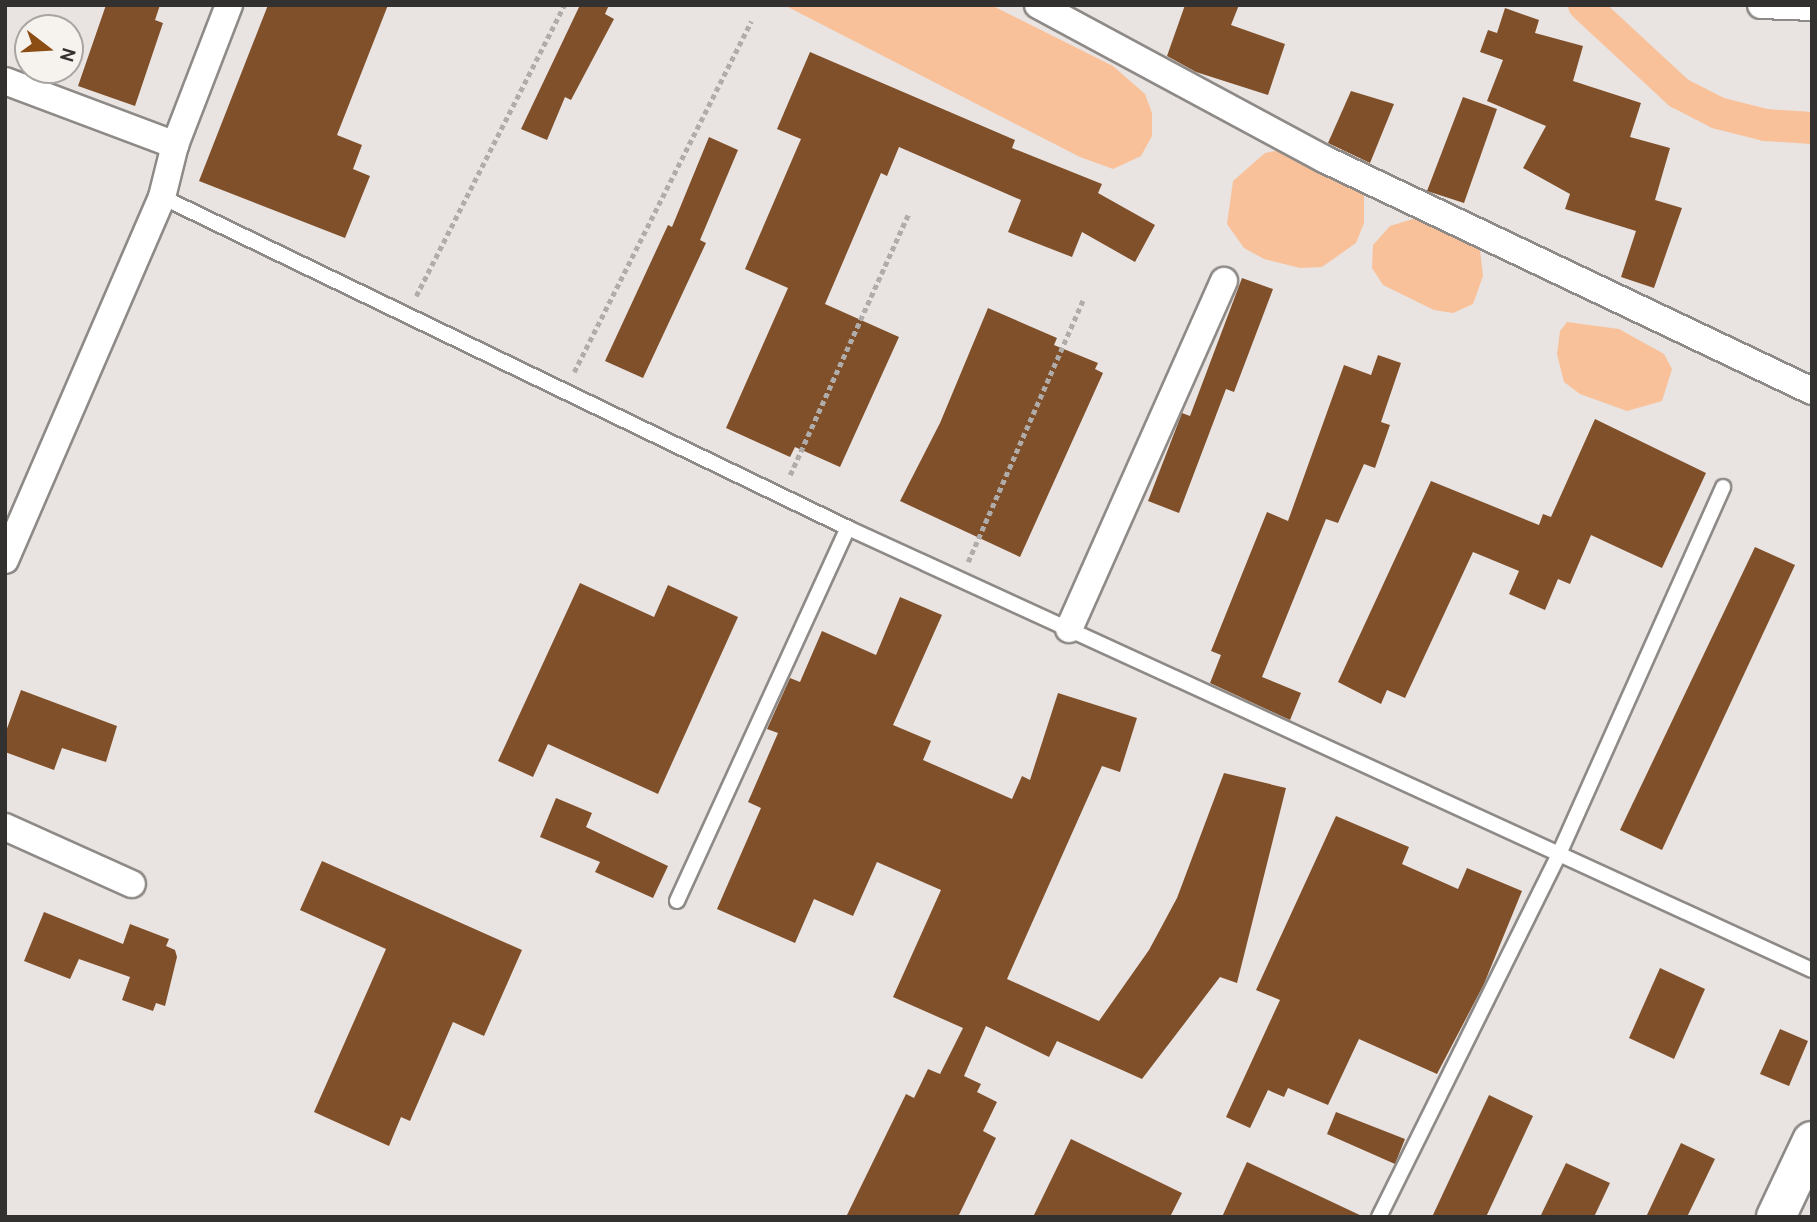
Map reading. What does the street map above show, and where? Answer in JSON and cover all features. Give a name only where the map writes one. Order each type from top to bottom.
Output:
[{"type":"street","points":[[5,560],[162,197],[175,145],[229,5]]},
{"type":"street","points":[[1038,5],[1324,159],[1812,391]]},
{"type":"street","points":[[1761,5],[1812,7]]},
{"type":"street","points":[[5,81],[175,145]]},
{"type":"street","points":[[1069,629],[1224,281]]},
{"type":"street","points":[[5,827],[132,884]]},
{"type":"street","points":[[1776,1217],[1812,1141]]},
{"type":"lane","points":[[162,197],[848,528],[1812,970]]},
{"type":"lane","points":[[1379,1217],[1559,854],[1723,487]]},
{"type":"lane","points":[[677,901],[848,528]]},
{"type":"path","points":[[406,316],[564,5]]},
{"type":"path","points":[[565,392],[751,21]]},
{"type":"path","points":[[781,495],[908,215]]},
{"type":"path","points":[[961,579],[1083,300]]},
{"type":"shaded area","points":[[784,5],[991,5],[1113,66],[1145,94],[1152,113],[1152,136],[1141,156],[1113,169],[1080,157]]},
{"type":"shaded area","points":[[1285,149],[1364,192],[1364,223],[1356,243],[1322,267],[1300,268],[1264,259],[1244,248],[1227,224],[1233,181],[1265,153]]},
{"type":"shaded area","points":[[1413,219],[1471,237],[1480,250],[1483,276],[1473,304],[1453,313],[1434,310],[1383,285],[1372,268],[1373,245],[1390,226]]},
{"type":"shaded area","points":[[1567,322],[1619,329],[1664,354],[1672,369],[1662,401],[1627,411],[1580,394],[1564,382],[1557,354],[1560,331]]},
{"type":"building","points":[[106,5],[160,5],[155,20],[163,23],[135,106],[78,86],[84,84],[84,69]]},
{"type":"building","points":[[268,5],[388,5],[337,135],[362,145],[353,169],[370,176],[345,238],[199,181]]},
{"type":"building","points":[[580,5],[609,5],[605,14],[614,19],[571,100],[565,97],[547,140],[521,129]]},
{"type":"building","points":[[1185,5],[1239,5],[1231,25],[1285,44],[1268,95],[1196,72],[1167,56]]},
{"type":"building","points":[[1505,8],[1539,20],[1535,33],[1583,46],[1573,81],[1641,103],[1630,137],[1670,148],[1655,200],[1682,208],[1654,288],[1621,277],[1636,231],[1565,209],[1570,194],[1523,168],[1546,126],[1487,101],[1503,60],[1480,52],[1488,30],[1497,33]]},
{"type":"building","points":[[810,52],[1015,140],[1012,148],[1102,184],[1098,193],[1155,225],[1135,262],[1082,232],[1072,257],[1008,232],[1021,200],[899,147],[887,176],[881,173],[825,304],[899,337],[840,467],[795,447],[790,457],[726,428],[788,288],[745,269],[801,139],[777,129]]},
{"type":"building","points":[[1351,91],[1394,104],[1370,163],[1328,143]]},
{"type":"building","points":[[1463,97],[1497,109],[1464,203],[1427,191]]},
{"type":"building","points":[[709,137],[738,150],[700,240],[706,243],[643,378],[605,361],[668,225],[672,227]]},
{"type":"building","points":[[1242,278],[1273,289],[1234,392],[1226,389],[1179,513],[1148,501],[1182,413],[1190,416]]},
{"type":"building","points":[[988,308],[1057,338],[1054,345],[1098,363],[1095,369],[1103,373],[1020,557],[900,501],[940,423]]},
{"type":"building","points":[[1378,355],[1401,363],[1381,422],[1390,425],[1375,468],[1364,464],[1338,523],[1326,519],[1262,677],[1301,693],[1290,720],[1210,683],[1221,655],[1211,651],[1267,512],[1288,521],[1344,365],[1371,375]]},
{"type":"building","points":[[1595,419],[1706,473],[1662,568],[1591,535],[1570,584],[1558,579],[1545,610],[1509,594],[1519,571],[1473,552],[1405,698],[1387,690],[1381,704],[1338,682],[1431,481],[1539,525],[1543,514],[1551,517]]},
{"type":"building","points":[[1755,547],[1795,565],[1662,850],[1620,830]]},
{"type":"building","points":[[580,583],[654,617],[668,585],[738,617],[658,794],[548,744],[533,777],[498,761]]},
{"type":"building","points":[[900,597],[942,615],[893,725],[931,741],[923,760],[1012,799],[1022,776],[1030,780],[1058,693],[1137,718],[1120,772],[1102,766],[1007,979],[1099,1021],[1149,950],[1177,898],[1224,773],[1286,788],[1237,983],[1220,977],[1142,1079],[1057,1041],[1049,1057],[986,1026],[964,1076],[981,1084],[977,1092],[997,1102],[983,1131],[996,1138],[958,1217],[846,1217],[906,1094],[914,1098],[928,1069],[940,1074],[963,1028],[893,997],[941,890],[877,862],[853,916],[814,899],[795,943],[717,909],[761,808],[748,802],[778,733],[767,729],[790,678],[800,682],[822,631],[876,655]]},
{"type":"building","points":[[21,690],[117,726],[106,762],[62,748],[54,770],[5,752],[5,734]]},
{"type":"building","points":[[556,798],[592,813],[586,827],[668,866],[653,898],[595,872],[600,862],[540,837]]},
{"type":"building","points":[[1336,816],[1409,847],[1402,864],[1458,889],[1467,868],[1522,891],[1484,984],[1437,1074],[1359,1039],[1328,1105],[1288,1088],[1284,1097],[1268,1090],[1250,1128],[1226,1117],[1280,1000],[1256,990]]},
{"type":"building","points":[[322,861],[522,950],[484,1036],[453,1022],[410,1121],[401,1117],[389,1146],[314,1112],[386,949],[300,910]]},
{"type":"building","points":[[44,912],[123,944],[130,924],[169,939],[166,946],[175,950],[177,957],[165,1006],[156,1003],[153,1011],[122,1000],[130,977],[79,959],[70,979],[24,961]]},
{"type":"building","points":[[1660,968],[1705,989],[1674,1059],[1629,1038]]},
{"type":"building","points":[[1780,1029],[1808,1041],[1789,1086],[1760,1074]]},
{"type":"building","points":[[1489,1095],[1533,1116],[1486,1217],[1432,1217]]},
{"type":"building","points":[[1336,1112],[1405,1139],[1395,1164],[1327,1134]]},
{"type":"building","points":[[1071,1139],[1182,1193],[1170,1217],[1033,1217]]},
{"type":"building","points":[[1681,1143],[1715,1159],[1687,1217],[1646,1217]]},
{"type":"building","points":[[1247,1162],[1364,1217],[1222,1217]]},
{"type":"building","points":[[1566,1163],[1610,1183],[1594,1217],[1540,1217]]},
{"type":"waterway","points":[[1584,5],[1679,93],[1718,113],[1765,125],[1812,128]]}]
